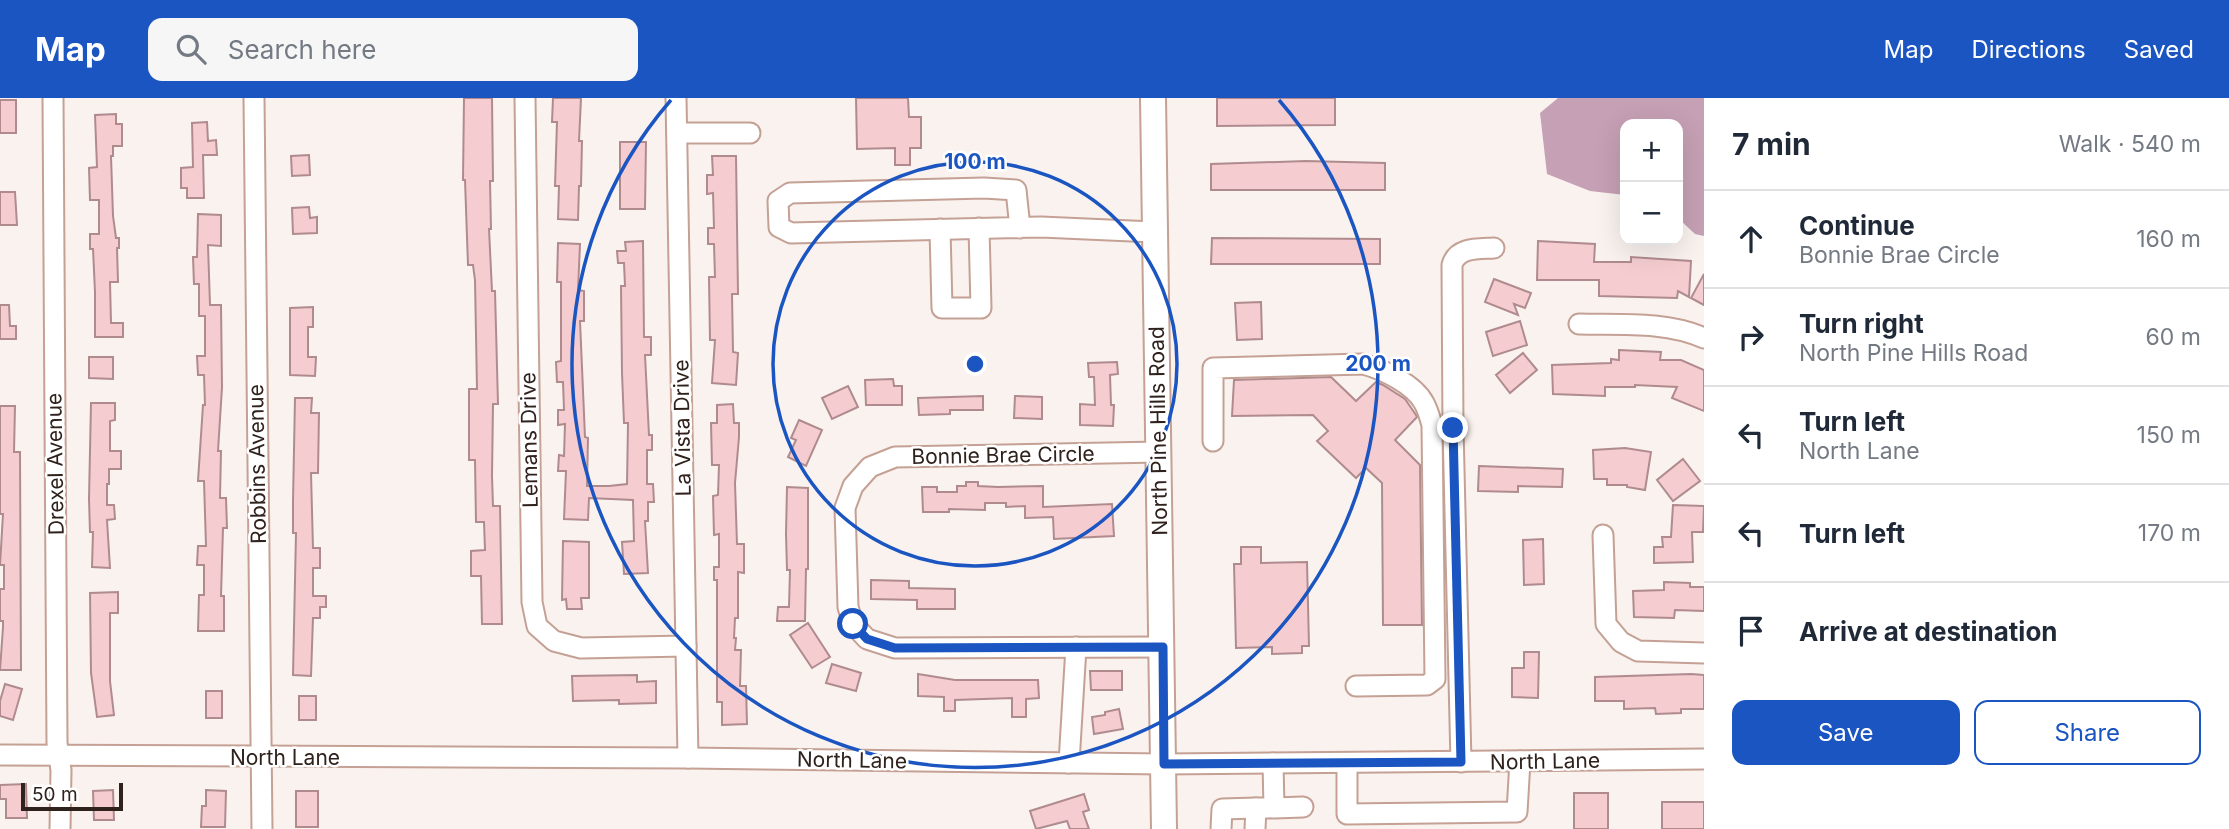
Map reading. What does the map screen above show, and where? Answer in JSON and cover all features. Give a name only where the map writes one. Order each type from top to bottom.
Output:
[{"type":"main road","name":"North Pine Hills Road","points":[[1153,98],[1164,829]]},
{"type":"street","name":"Drexel Avenue","points":[[53,98],[60,829]]},
{"type":"street","name":"Robbins Avenue","points":[[254,98],[262,829]]},
{"type":"street","name":"Lemans Drive","points":[[525,98],[531,602],[537,626],[554,641],[581,648],[685,646]]},
{"type":"street","name":"La Vista Drive","points":[[676,98],[688,758]]},
{"type":"street","points":[[677,132],[750,132]]},
{"type":"street","points":[[1020,228],[1016,190],[984,188],[790,193],[778,201],[779,227],[791,233],[979,228],[1154,232]]},
{"type":"street","points":[[940,229],[942,308],[981,308],[979,228]]},
{"type":"street","points":[[1461,762],[1452,265],[1454,258],[1460,253],[1494,248]]},
{"type":"street","points":[[1579,324],[1654,326],[1693,333],[1704,338]]},
{"type":"street","points":[[1213,441],[1213,368],[1363,364],[1378,368],[1402,382],[1424,401],[1432,425],[1435,679],[1427,685],[1356,686]]},
{"type":"street","name":"Bonnie Brae Circle","points":[[1159,452],[895,457],[870,467],[853,486],[845,508],[848,607],[853,624],[867,639],[895,648],[1163,647]]},
{"type":"street","points":[[1603,535],[1606,624],[1621,642],[1638,651],[1704,653]]},
{"type":"street","points":[[1069,763],[1076,647]]},
{"type":"street","name":"North Lane","points":[[0,755],[688,758],[1164,764],[1704,759]]},
{"type":"street","points":[[1347,763],[1347,814],[1517,812],[1520,761]]},
{"type":"street","points":[[1255,829],[1265,808],[1273,763]]},
{"type":"street","points":[[1222,829],[1222,809],[1303,807]]},
{"type":"shaded area","points":[[1558,98],[1704,98],[1704,236],[1695,234],[1683,223],[1683,119],[1620,119],[1620,194],[1590,191],[1547,174],[1540,113]]},
{"type":"building","points":[[464,98],[492,98],[493,181],[490,181],[489,229],[492,291],[495,291],[498,404],[493,404],[492,476],[493,506],[500,506],[502,624],[482,624],[481,576],[471,576],[471,551],[485,550],[484,522],[476,522],[475,460],[469,460],[469,389],[477,389],[475,280],[473,265],[468,265],[463,180]]},
{"type":"building","points":[[553,98],[581,98],[581,186],[578,220],[558,219],[559,186],[555,186],[557,122],[552,122]]},
{"type":"building","points":[[856,98],[908,98],[909,117],[921,117],[921,148],[910,148],[910,165],[895,165],[895,148],[857,149]]},
{"type":"building","points":[[1217,98],[1335,98],[1335,125],[1217,126]]},
{"type":"building","points":[[0,100],[16,100],[16,133],[0,133]]},
{"type":"building","points":[[116,114],[116,124],[122,124],[122,146],[113,146],[111,156],[113,216],[119,248],[118,282],[110,282],[111,323],[123,323],[123,337],[95,337],[93,249],[90,249],[90,234],[99,234],[99,200],[90,200],[89,168],[97,167],[95,115]]},
{"type":"building","points":[[207,122],[208,141],[216,140],[217,155],[203,155],[204,198],[187,198],[187,188],[181,188],[181,168],[193,167],[192,123]]},
{"type":"building","points":[[620,142],[646,142],[645,209],[620,209]]},
{"type":"building","points":[[309,155],[310,175],[292,176],[291,156]]},
{"type":"building","points":[[712,156],[736,156],[738,294],[732,294],[733,352],[738,353],[736,385],[712,383],[715,340],[710,340],[709,277],[715,277],[714,244],[708,244],[708,228],[714,228],[713,193],[707,194],[707,175],[713,175]]},
{"type":"building","points":[[1306,161],[1385,163],[1385,190],[1211,190],[1211,164]]},
{"type":"building","points":[[0,192],[15,192],[17,225],[0,225]]},
{"type":"building","points":[[309,207],[310,218],[317,217],[317,233],[293,234],[292,208]]},
{"type":"building","points":[[198,214],[221,215],[221,246],[208,245],[210,305],[221,305],[222,387],[218,451],[221,451],[220,498],[226,498],[227,528],[223,528],[221,596],[224,596],[224,631],[198,631],[199,595],[204,595],[204,565],[197,565],[198,546],[206,546],[204,481],[198,481],[205,405],[204,375],[198,375],[197,356],[205,356],[205,316],[199,316],[199,284],[194,284],[193,257],[197,257]]},
{"type":"building","points":[[1212,238],[1380,239],[1380,264],[1211,264]]},
{"type":"building","points":[[643,241],[644,337],[651,337],[651,355],[645,355],[649,435],[652,435],[652,450],[647,450],[647,484],[653,484],[654,502],[648,502],[648,521],[645,521],[648,573],[624,574],[622,542],[634,541],[633,500],[589,498],[588,520],[564,519],[566,471],[558,471],[559,455],[564,456],[565,424],[558,425],[558,410],[564,410],[563,382],[557,382],[556,362],[561,361],[558,243],[580,244],[578,290],[584,291],[584,321],[580,321],[585,437],[588,438],[587,486],[609,486],[627,484],[628,423],[624,423],[621,286],[625,286],[624,263],[618,263],[617,251],[626,251],[625,242]]},
{"type":"building","points":[[1538,241],[1595,244],[1594,262],[1631,262],[1631,257],[1691,261],[1689,297],[1678,291],[1677,298],[1599,296],[1599,280],[1537,280]]},
{"type":"building","points":[[1704,274],[1704,305],[1691,298]]},
{"type":"building","points":[[1494,279],[1531,293],[1525,308],[1514,304],[1518,315],[1485,302]]},
{"type":"building","points":[[1261,302],[1262,339],[1237,340],[1235,303]]},
{"type":"building","points":[[0,305],[9,305],[10,326],[16,326],[16,339],[0,339]]},
{"type":"building","points":[[313,307],[313,327],[308,327],[308,357],[316,357],[315,376],[290,375],[290,308]]},
{"type":"building","points":[[1520,321],[1527,345],[1493,356],[1486,332]]},
{"type":"building","points":[[1619,350],[1661,352],[1660,360],[1681,360],[1704,370],[1704,411],[1672,398],[1677,387],[1605,387],[1605,396],[1553,394],[1552,365],[1611,363],[1611,359],[1619,360]]},
{"type":"building","points":[[1523,353],[1537,370],[1510,393],[1496,375]]},
{"type":"building","points":[[89,357],[113,357],[113,379],[89,378]]},
{"type":"building","points":[[1117,362],[1118,374],[1110,375],[1111,405],[1114,405],[1113,426],[1080,425],[1080,404],[1095,405],[1094,377],[1089,377],[1088,363]]},
{"type":"building","points":[[1331,377],[1356,401],[1376,382],[1383,385],[1405,399],[1417,417],[1395,440],[1420,465],[1422,625],[1383,625],[1382,483],[1366,468],[1356,478],[1317,441],[1328,431],[1313,415],[1232,416],[1234,380]]},
{"type":"building","points":[[893,379],[894,386],[902,386],[902,405],[866,405],[865,380]]},
{"type":"building","points":[[848,386],[858,407],[832,419],[822,398]]},
{"type":"building","points":[[983,396],[983,410],[950,410],[950,414],[919,415],[918,398]]},
{"type":"building","points":[[1015,396],[1042,397],[1042,419],[1014,418]]},
{"type":"building","points":[[295,398],[312,398],[311,413],[319,413],[318,473],[311,473],[313,548],[320,548],[320,568],[313,568],[313,596],[326,596],[326,607],[320,607],[320,618],[313,618],[311,676],[293,675]]},
{"type":"building","points":[[91,403],[115,403],[115,420],[110,421],[110,451],[121,451],[121,469],[109,469],[107,484],[107,505],[114,505],[115,519],[107,520],[110,568],[92,567],[93,532],[90,532],[89,499]]},
{"type":"building","points":[[733,404],[734,423],[739,423],[735,483],[737,544],[744,544],[744,573],[738,572],[738,618],[735,618],[734,638],[735,650],[741,650],[740,686],[746,686],[747,724],[722,725],[722,702],[717,702],[717,580],[714,580],[714,567],[719,567],[719,534],[714,535],[713,496],[718,495],[719,465],[712,465],[711,423],[717,423],[717,405]]},
{"type":"building","points":[[0,406],[15,406],[14,452],[20,452],[21,670],[0,670],[3,621],[0,621],[0,589],[4,589],[4,565],[0,565],[3,514],[0,514]]},
{"type":"building","points":[[799,420],[822,430],[806,466],[788,457],[796,440],[791,438]]},
{"type":"building","points":[[1625,448],[1651,452],[1645,490],[1627,485],[1607,485],[1607,479],[1594,479],[1593,450]]},
{"type":"building","points":[[1683,459],[1700,481],[1673,501],[1657,480]]},
{"type":"building","points":[[1479,466],[1563,469],[1562,487],[1518,486],[1518,492],[1478,491]]},
{"type":"building","points":[[966,482],[978,482],[978,486],[1043,486],[1043,507],[1112,504],[1114,536],[1054,539],[1053,517],[1025,518],[1025,506],[1006,507],[1006,503],[985,503],[985,510],[949,509],[949,512],[923,512],[922,487],[937,487],[937,492],[957,492],[957,486],[966,486]]},
{"type":"building","points":[[787,487],[808,488],[805,621],[777,621],[778,607],[789,607]]},
{"type":"building","points":[[1673,505],[1704,506],[1703,532],[1692,532],[1693,562],[1654,563],[1654,547],[1663,547],[1662,537],[1671,537]]},
{"type":"building","points":[[1543,539],[1544,584],[1524,585],[1523,540]]},
{"type":"building","points":[[563,541],[589,542],[589,598],[581,598],[582,609],[567,609],[566,599],[562,600]]},
{"type":"building","points":[[1241,547],[1261,547],[1261,563],[1307,562],[1309,646],[1302,646],[1302,653],[1272,654],[1272,647],[1236,648],[1234,564],[1241,564]]},
{"type":"building","points":[[871,580],[909,581],[909,588],[955,589],[955,609],[917,609],[917,600],[871,599]]},
{"type":"building","points":[[1664,582],[1690,583],[1690,587],[1704,587],[1704,611],[1675,610],[1674,618],[1634,617],[1633,591],[1664,590]]},
{"type":"building","points":[[118,592],[118,613],[110,613],[110,681],[114,715],[97,717],[91,673],[90,593]]},
{"type":"building","points":[[808,623],[830,657],[812,668],[790,635]]},
{"type":"building","points":[[1524,652],[1539,652],[1538,698],[1512,697],[1512,668],[1524,668]]},
{"type":"building","points":[[832,664],[861,673],[856,691],[826,683]]},
{"type":"building","points":[[1090,671],[1122,671],[1122,690],[1091,690]]},
{"type":"building","points":[[918,674],[955,680],[1038,680],[1039,698],[1026,699],[1026,717],[1012,717],[1012,698],[955,700],[955,711],[944,711],[944,697],[918,696]]},
{"type":"building","points":[[637,675],[637,682],[656,681],[656,703],[619,704],[619,700],[573,701],[572,676]]},
{"type":"building","points":[[1704,675],[1704,709],[1681,709],[1681,713],[1656,714],[1655,708],[1624,709],[1624,701],[1595,701],[1595,677]]},
{"type":"building","points":[[5,684],[22,689],[13,720],[0,716],[0,701]]},
{"type":"building","points":[[206,691],[222,691],[222,718],[206,718]]},
{"type":"building","points":[[299,696],[316,696],[316,720],[299,720]]},
{"type":"building","points":[[1119,709],[1123,729],[1094,734],[1092,717]]},
{"type":"building","points":[[26,784],[27,818],[6,818],[6,799],[0,799],[0,785]]},
{"type":"building","points":[[113,790],[114,820],[94,820],[93,791]]},
{"type":"building","points":[[206,790],[226,791],[225,827],[201,827],[202,806],[206,806]]},
{"type":"building","points":[[296,791],[318,791],[318,827],[296,827]]},
{"type":"building","points":[[1574,793],[1608,793],[1608,829],[1574,829]]},
{"type":"building","points":[[1084,794],[1089,810],[1083,812],[1089,829],[1070,829],[1067,821],[1036,829],[1030,811]]},
{"type":"building","points":[[1662,802],[1704,802],[1704,829],[1662,829]]},
{"type":"route","points":[[853,624],[867,639],[895,648],[1163,647],[1164,764],[1461,762],[1453,428]]}]
